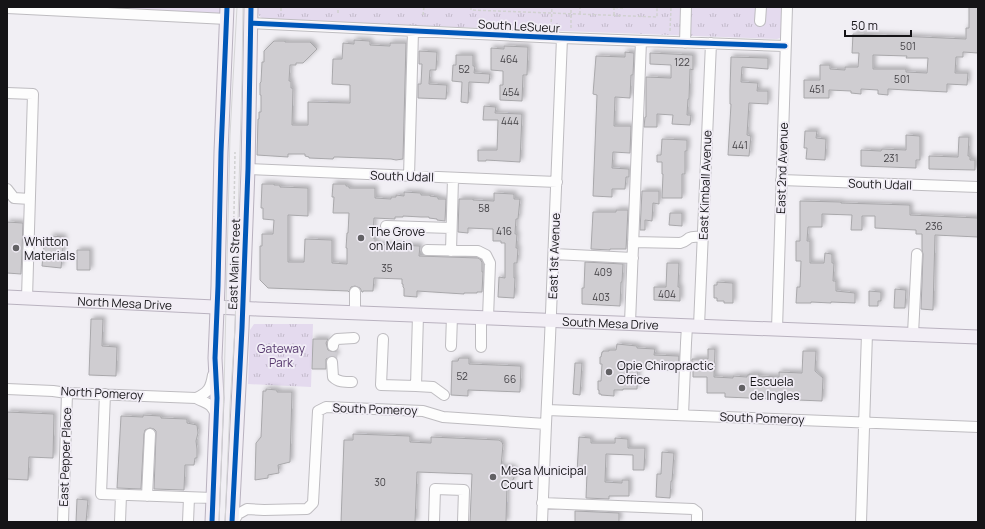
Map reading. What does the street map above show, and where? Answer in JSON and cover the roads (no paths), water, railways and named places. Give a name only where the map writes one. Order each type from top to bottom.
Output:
[{"type":"main road","name":"East Main Street","points":[[232,522],[243,308],[252,7]]},
{"type":"main road","name":"East Main Street","points":[[212,522],[216,416],[215,358],[221,146],[227,13]]},
{"type":"main road","name":"North Mesa Drive","points":[[7,297],[243,308]]},
{"type":"main road","name":"South Mesa Drive","points":[[243,308],[630,324],[978,336]]},
{"type":"street","points":[[685,43],[686,7]]},
{"type":"street","points":[[760,21],[761,7]]},
{"type":"street","name":"East 2nd Avenue","points":[[777,329],[787,7]]},
{"type":"street","points":[[7,8],[227,13]]},
{"type":"street","name":"South LeSueur","points":[[251,23],[562,38],[785,46]]},
{"type":"street","points":[[409,176],[413,31]]},
{"type":"street","name":"East 1st Avenue","points":[[542,522],[562,38]]},
{"type":"street","points":[[630,324],[641,41]]},
{"type":"street","name":"East Kimball Avenue","points":[[684,415],[686,343],[693,326],[702,237],[710,43]]},
{"type":"street","points":[[7,93],[33,94],[27,298]]},
{"type":"street","name":"South Udall","points":[[248,169],[557,182]]},
{"type":"street","points":[[450,250],[453,178]]},
{"type":"street","name":"South Udall","points":[[781,180],[978,187]]},
{"type":"street","points":[[7,189],[14,198],[30,199]]},
{"type":"street","points":[[386,226],[452,228]]},
{"type":"street","points":[[634,242],[680,243],[685,242],[692,237],[702,237]]},
{"type":"street","points":[[426,250],[478,252],[486,255],[490,263],[481,347]]},
{"type":"street","points":[[554,254],[633,258]]},
{"type":"street","points":[[913,334],[917,254]]},
{"type":"street","points":[[355,292],[355,312]]},
{"type":"street","points":[[416,386],[418,315]]},
{"type":"street","points":[[451,346],[452,316]]},
{"type":"street","points":[[860,522],[867,333]]},
{"type":"street","points":[[333,346],[333,343],[337,339],[354,338]]},
{"type":"street","points":[[383,339],[381,385],[434,387],[444,395]]},
{"type":"street","points":[[196,398],[205,394],[211,386],[215,358]]},
{"type":"street","points":[[332,362],[333,377],[336,380],[342,382],[352,382]]},
{"type":"street","name":"North Pomeroy","points":[[7,389],[196,398],[210,405],[216,416]]},
{"type":"street","name":"East Pepper Place","points":[[62,522],[67,393]]},
{"type":"street","points":[[105,394],[101,494],[213,498]]},
{"type":"street","name":"South Pomeroy","points":[[248,509],[307,509],[313,503],[318,411],[326,407],[423,411],[442,417],[546,424]]},
{"type":"street","name":"South Pomeroy","points":[[547,410],[978,427]]},
{"type":"street","points":[[147,496],[150,434]]},
{"type":"street","points":[[434,522],[435,489],[464,490],[463,522]]},
{"type":"street","points":[[232,522],[238,514],[248,509],[238,502],[234,491]]},
{"type":"street","points":[[120,522],[121,495]]},
{"type":"street","points":[[188,522],[189,498]]},
{"type":"street","points":[[542,503],[693,509],[697,512],[697,522]]},
{"type":"tunnel","points":[[332,362],[333,346]]},
{"type":"tram line","points":[[219,522],[224,390],[230,135],[237,7]]},
{"type":"tram line","points":[[225,522],[235,327],[243,7]]},
{"type":"place","name":"The Grove on Main","points":[[361,238]]},
{"type":"place","name":"Whitton Materials","points":[[16,248]]},
{"type":"place","name":"Opie Chiropractic Office","points":[[609,372]]},
{"type":"place","name":"Escuela de Ingles","points":[[742,388]]},
{"type":"place","name":"Mesa Municipal Court","points":[[493,477]]},
{"type":"park label","name":"Gateway Park","points":[[281,355]]}]
